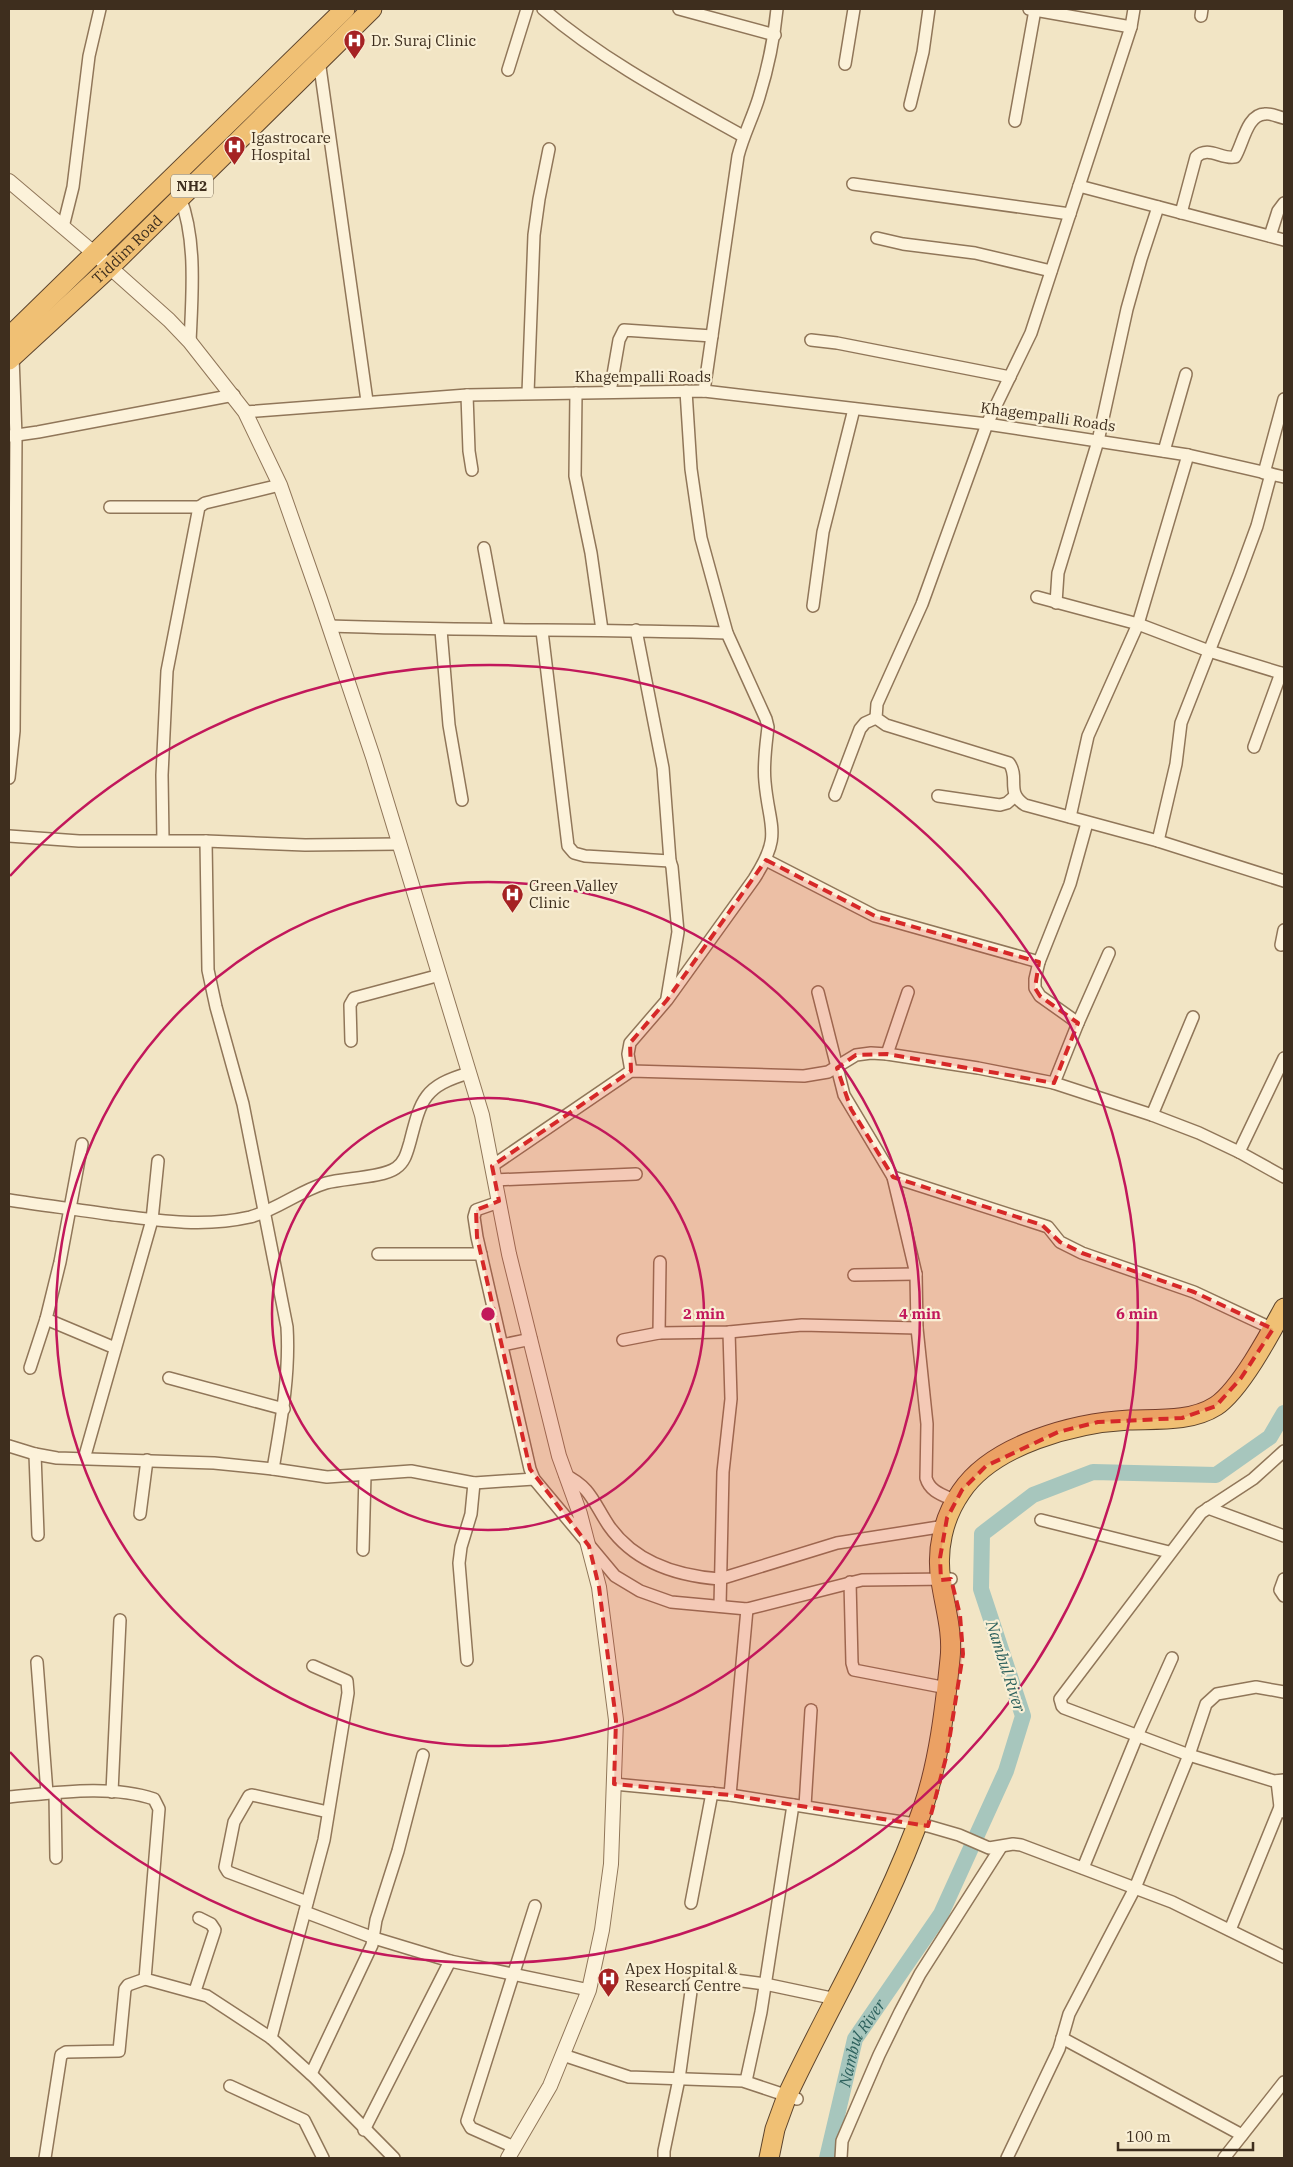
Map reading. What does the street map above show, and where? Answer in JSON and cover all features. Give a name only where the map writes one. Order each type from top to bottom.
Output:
[{"type":"highway","name":"Tiddim Road","points":[[9,337],[344,9]]},
{"type":"highway","name":"Tiddim Road","points":[[11,358],[110,266],[372,9]]},
{"type":"highway","points":[[769,2158],[775,2129],[883,1930],[947,1754],[963,1654],[963,1637],[961,1622],[946,1580],[951,1548],[960,1517],[968,1502],[980,1485],[992,1474],[1019,1460],[1071,1439],[1117,1430],[1196,1426],[1217,1419],[1246,1391],[1278,1331],[1284,1308]]},
{"type":"highway","points":[[780,2158],[792,2098],[836,1999],[922,1825],[941,1728],[947,1688],[951,1633],[941,1540],[945,1526],[962,1490],[986,1466],[1008,1453],[1058,1432],[1098,1422],[1182,1418],[1202,1413],[1216,1406],[1226,1398],[1278,1331]]},
{"type":"street","points":[[63,227],[73,187],[89,56],[100,9]]},
{"type":"street","points":[[508,70],[527,9]]},
{"type":"street","points":[[543,9],[586,44],[651,84],[743,136]]},
{"type":"street","points":[[679,9],[775,35]]},
{"type":"street","points":[[704,391],[738,156],[743,136],[759,97],[775,35],[777,9]]},
{"type":"street","points":[[845,64],[854,9]]},
{"type":"street","points":[[910,105],[923,52],[929,9]]},
{"type":"street","points":[[1015,121],[1032,9],[1131,28]]},
{"type":"street","points":[[876,718],[877,704],[922,604],[987,424],[1031,333],[1131,28],[1134,9]]},
{"type":"street","points":[[319,60],[367,401]]},
{"type":"street","points":[[1180,213],[1196,157],[1201,152],[1208,152],[1228,159],[1236,157],[1252,121],[1258,115],[1267,113],[1284,118]]},
{"type":"street","points":[[528,394],[534,235],[549,149]]},
{"type":"street","points":[[9,182],[110,266],[190,342],[234,395],[245,412],[280,485],[329,626],[400,844],[482,1115],[493,1173],[496,1202],[509,1254],[518,1342],[516,1412],[534,1479],[615,1576],[640,1591],[671,1602],[747,1609],[862,1580],[946,1580]]},
{"type":"street","points":[[854,184],[1070,214]]},
{"type":"street","points":[[1079,186],[1284,240]]},
{"type":"street","points":[[180,197],[187,214],[190,251],[192,280],[190,342]]},
{"type":"street","points":[[1270,236],[1278,211],[1284,203]]},
{"type":"street","points":[[1056,603],[1058,573],[1098,441],[1127,309],[1158,207]]},
{"type":"street","points":[[877,238],[903,244],[975,253],[1051,271]]},
{"type":"street","points":[[610,392],[620,340],[624,330],[712,336]]},
{"type":"street","points":[[811,340],[837,343],[1010,377]]},
{"type":"street","points":[[9,778],[14,731],[11,358]]},
{"type":"street","points":[[1164,451],[1186,374]]},
{"type":"street","points":[[631,1071],[628,1054],[630,1043],[667,1000],[766,860],[773,833],[765,782],[768,727],[763,710],[745,676],[727,633],[701,538],[691,469],[686,391]]},
{"type":"street","name":"Khagempalli Roads","points":[[245,412],[367,401],[468,395],[704,391],[987,424],[1188,455],[1284,477]]},
{"type":"street","points":[[576,393],[576,476],[592,553],[602,630]]},
{"type":"street","points":[[12,436],[234,395]]},
{"type":"street","points":[[468,395],[469,451],[472,470]]},
{"type":"street","points":[[1158,841],[1176,764],[1179,730],[1254,534],[1284,399]]},
{"type":"street","points":[[813,606],[823,532],[854,409]]},
{"type":"street","points":[[1070,817],[1088,736],[1138,624],[1188,455]]},
{"type":"street","points":[[110,507],[199,507],[204,503],[280,485]]},
{"type":"street","points":[[163,840],[162,775],[168,671],[199,507]]},
{"type":"street","points":[[484,548],[498,629]]},
{"type":"street","points":[[1037,597],[1138,624],[1209,652],[1282,674],[1254,747]]},
{"type":"street","points":[[329,626],[441,630],[636,630],[727,633]]},
{"type":"street","points":[[441,630],[449,725],[462,800]]},
{"type":"street","points":[[636,630],[663,768],[678,932],[667,1000]]},
{"type":"street","points":[[542,631],[568,846],[574,853],[585,856],[670,861]]},
{"type":"street","points":[[835,795],[860,729],[864,723],[876,718]]},
{"type":"street","points":[[876,718],[886,725],[1009,763],[1013,768],[1013,792],[1017,800],[1025,805],[1158,841],[1284,881]]},
{"type":"street","points":[[938,796],[1000,805],[1007,803],[1015,796]]},
{"type":"street","points":[[1078,1023],[1040,996],[1035,988],[1039,962],[1060,912],[1087,822]]},
{"type":"street","points":[[9,836],[79,841],[163,840],[305,846],[400,844]]},
{"type":"street","points":[[206,841],[206,942],[208,970],[242,1104],[287,1327],[288,1350],[284,1408],[273,1469]]},
{"type":"street","points":[[766,860],[875,916],[1039,962]]},
{"type":"street","points":[[1281,945],[1284,930]]},
{"type":"street","points":[[1054,1083],[1109,953]]},
{"type":"street","points":[[351,1040],[350,1005],[354,998],[440,975]]},
{"type":"street","points":[[818,992],[844,1095],[893,1177],[916,1274],[917,1328],[927,1424],[926,1478],[928,1486],[934,1491],[956,1501]]},
{"type":"street","points":[[888,1054],[908,992]]},
{"type":"street","points":[[1152,1115],[1193,1017]]},
{"type":"street","points":[[493,1173],[631,1071],[804,1076],[836,1068],[856,1055],[888,1054],[978,1068],[1054,1083],[1152,1115],[1199,1133],[1239,1152],[1284,1177]]},
{"type":"street","points":[[1239,1152],[1284,1062]]},
{"type":"street","points":[[9,1200],[152,1220],[195,1223],[221,1222],[264,1213],[321,1185],[336,1180],[386,1173],[396,1168],[404,1161],[418,1111],[426,1095],[439,1084],[469,1073]]},
{"type":"street","points":[[30,1368],[46,1319],[71,1208],[82,1144]]},
{"type":"street","points":[[84,1459],[152,1220],[158,1161]]},
{"type":"street","points":[[493,1173],[636,1174]]},
{"type":"street","points":[[893,1177],[1042,1225],[1051,1230],[1060,1242],[1082,1253],[1194,1292],[1278,1331]]},
{"type":"street","points":[[496,1202],[481,1206],[476,1210],[474,1218],[481,1254],[518,1342],[580,1514],[599,1587],[616,1720],[611,1864],[602,1930],[589,1990],[550,2086],[511,2153],[471,2128],[468,2121],[535,1906]]},
{"type":"street","points":[[378,1254],[481,1254]]},
{"type":"street","points":[[659,1333],[660,1262]]},
{"type":"street","points":[[854,1274],[916,1274]]},
{"type":"street","points":[[46,1319],[115,1348]]},
{"type":"street","points":[[623,1340],[659,1333],[729,1332],[802,1325],[917,1328]]},
{"type":"street","points":[[720,1606],[724,1472],[731,1399],[729,1332]]},
{"type":"street","points":[[169,1378],[284,1408]]},
{"type":"street","points":[[9,1446],[35,1454],[84,1459],[145,1471],[273,1469],[327,1477],[412,1470],[474,1483],[534,1479]]},
{"type":"street","points":[[1230,1930],[1282,1809],[1281,1780],[1189,1754],[1137,1736],[1064,1708],[1060,1699],[1170,1552],[1201,1514],[1252,1479],[1284,1451]]},
{"type":"street","points":[[35,1454],[38,1535]]},
{"type":"street","points":[[140,1514],[145,1471]]},
{"type":"street","points":[[565,1474],[582,1484],[589,1492],[610,1527],[620,1539],[648,1561],[665,1570],[687,1576],[720,1580],[836,1543],[945,1526]]},
{"type":"street","points":[[363,1550],[365,1475]]},
{"type":"street","points":[[466,1660],[459,1563],[461,1547],[471,1514],[474,1483]]},
{"type":"street","points":[[1208,1508],[1284,1536]]},
{"type":"street","points":[[1041,1520],[1170,1552]]},
{"type":"street","points":[[1284,1579],[1280,1590],[1284,1596]]},
{"type":"street","points":[[850,1582],[852,1663],[854,1670],[947,1688]]},
{"type":"street","points":[[730,1795],[747,1609]]},
{"type":"street","points":[[112,1792],[120,1620]]},
{"type":"street","points":[[1082,1868],[1172,1658]]},
{"type":"street","points":[[37,1662],[56,1858]]},
{"type":"street","points":[[271,2038],[324,1840],[348,1684],[347,1681],[312,1666]]},
{"type":"street","points":[[1007,2158],[1059,2049],[1069,2014],[1135,1888],[1189,1754],[1206,1704],[1217,1694],[1256,1687],[1284,1688]]},
{"type":"street","points":[[746,2082],[799,1806],[811,1710]]},
{"type":"street","points":[[311,2074],[370,1952],[376,1920],[398,1851],[423,1755]]},
{"type":"street","points":[[614,1784],[730,1795],[922,1825],[995,1847],[1019,1844],[1172,1902],[1284,1957]]},
{"type":"street","points":[[9,1797],[51,1793],[112,1792],[154,1798],[159,1808],[145,1979]]},
{"type":"street","points":[[691,1903],[712,1793]]},
{"type":"street","points":[[328,1812],[252,1795],[249,1796],[234,1825],[226,1867],[228,1872],[374,1938],[450,1961],[513,1976],[589,1990]]},
{"type":"street","points":[[841,2158],[842,2141],[879,2055],[900,2012],[920,1974],[995,1847]]},
{"type":"street","points":[[195,1992],[215,1930],[211,1924],[199,1918]]},
{"type":"street","points":[[364,2130],[450,1961]]},
{"type":"street","points":[[664,2158],[679,2079],[688,2004],[694,1981],[706,1978],[765,1984],[836,1999]]},
{"type":"street","points":[[45,2158],[61,2055],[66,2052],[119,2051],[125,1989],[128,1985],[145,1979],[195,1992],[219,2003],[271,2038],[311,2074],[364,2130],[394,2158]]},
{"type":"street","points":[[1062,2038],[1242,2135]]},
{"type":"street","points":[[563,2055],[629,2077],[746,2082],[792,2098]]},
{"type":"street","points":[[230,2086],[304,2120],[323,2158]]},
{"type":"street","points":[[1224,2158],[1283,2087]]},
{"type":"highlighted area","points":[[766,860],[875,916],[1039,962],[1035,988],[1040,996],[1078,1023],[1054,1083],[887,1054],[856,1055],[837,1068],[851,1109],[893,1177],[1042,1225],[1060,1242],[1082,1253],[1194,1292],[1273,1329],[1241,1378],[1216,1406],[1182,1418],[1098,1422],[1058,1432],[986,1466],[962,1490],[947,1518],[940,1558],[941,1580],[951,1579],[960,1615],[963,1654],[947,1754],[928,1826],[730,1795],[614,1784],[616,1720],[599,1587],[589,1546],[530,1469],[477,1237],[476,1210],[499,1201],[492,1166],[631,1071],[630,1043],[667,1000]]},
{"type":"waterway","name":"Nambul River","points":[[827,2158],[855,2039],[941,1914],[1006,1771],[1023,1716],[981,1589],[982,1534],[1033,1495],[1093,1472],[1216,1475],[1270,1437],[1284,1413]]},
{"type":"place","name":"Dr. Suraj Clinic","points":[[355,60]]},
{"type":"place","name":"Igastrocare Hospital","points":[[235,166]]},
{"type":"place","name":"Green Valley Clinic","points":[[513,914]]},
{"type":"place","name":"Apex Hospital & Research Centre","points":[[609,1997]]}]
